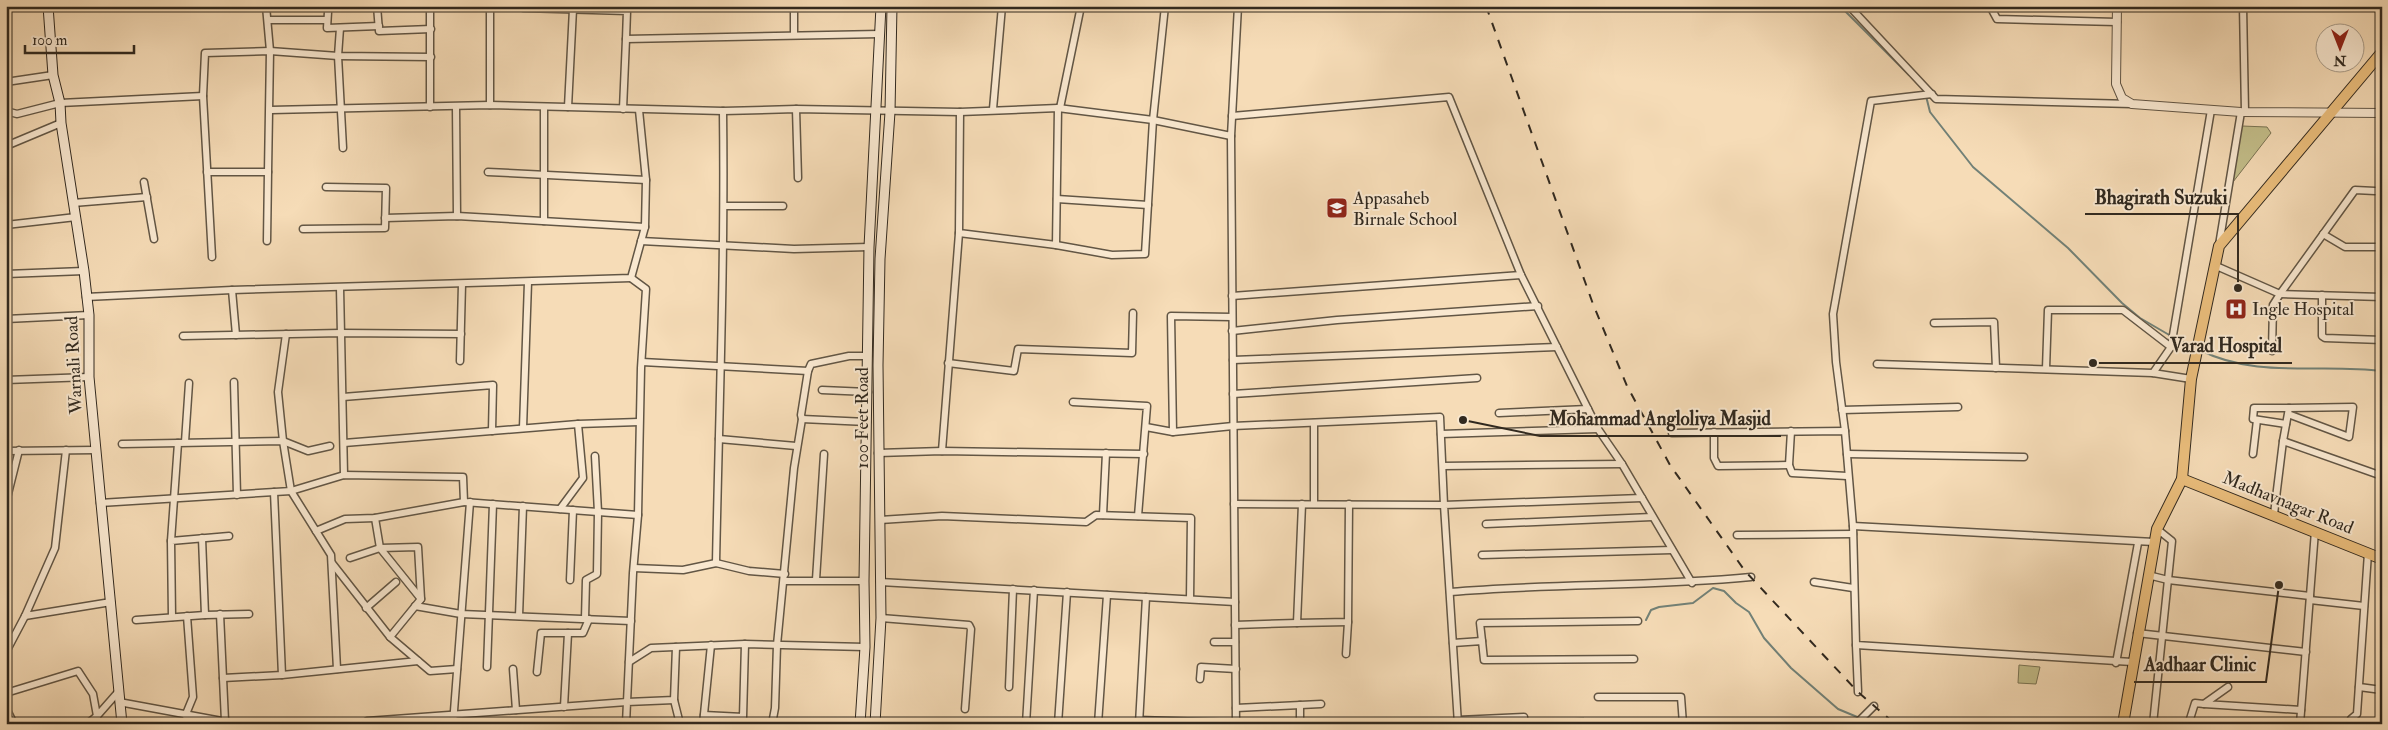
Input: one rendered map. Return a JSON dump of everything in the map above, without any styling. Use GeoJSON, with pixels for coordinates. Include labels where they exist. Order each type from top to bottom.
{"type":"FeatureCollection","features":[{"type":"Feature","properties":{"kind":"main road","name":"Warnali Road"},"geometry":{"type":"LineString","coordinates":[[48,6],[53,75],[60,103],[61,123],[89,315],[89,377],[122,724]]}},
{"type":"Feature","properties":{"kind":"main road"},"geometry":{"type":"LineString","coordinates":[[860,724],[865,647],[864,581],[869,247],[881,6]]}},
{"type":"Feature","properties":{"kind":"main road","name":"100 Feet Road"},"geometry":{"type":"LineString","coordinates":[[876,724],[881,618],[878,453],[880,259],[890,112],[892,6]]}},
{"type":"Feature","properties":{"kind":"main road"},"geometry":{"type":"LineString","coordinates":[[2122,724],[2157,529],[2182,479],[2191,378],[2219,246],[2382,52]]}},
{"type":"Feature","properties":{"kind":"main road","name":"Madhavnagar Road"},"geometry":{"type":"LineString","coordinates":[[2182,479],[2315,530],[2382,559]]}},
{"type":"Feature","properties":{"kind":"street"},"geometry":{"type":"LineString","coordinates":[[266,6],[270,51],[271,110],[267,241]]}},
{"type":"Feature","properties":{"kind":"street"},"geometry":{"type":"LineString","coordinates":[[377,6],[379,31],[430,29]]}},
{"type":"Feature","properties":{"kind":"street"},"geometry":{"type":"LineString","coordinates":[[430,6],[430,107]]}},
{"type":"Feature","properties":{"kind":"street"},"geometry":{"type":"LineString","coordinates":[[490,6],[490,105]]}},
{"type":"Feature","properties":{"kind":"street"},"geometry":{"type":"LineString","coordinates":[[794,6],[794,33]]}},
{"type":"Feature","properties":{"kind":"street"},"geometry":{"type":"LineString","coordinates":[[993,109],[1002,6]]}},
{"type":"Feature","properties":{"kind":"street"},"geometry":{"type":"LineString","coordinates":[[1056,245],[1059,108],[1081,6]]}},
{"type":"Feature","properties":{"kind":"street"},"geometry":{"type":"LineString","coordinates":[[959,233],[1056,245],[1112,255],[1145,254],[1153,120],[1165,6]]}},
{"type":"Feature","properties":{"kind":"street"},"geometry":{"type":"LineString","coordinates":[[1146,597],[1139,722],[1236,723],[1231,136],[1238,6]]}},
{"type":"Feature","properties":{"kind":"street"},"geometry":{"type":"LineString","coordinates":[[1849,6],[1936,99],[2132,104],[2243,112],[2382,113]]}},
{"type":"Feature","properties":{"kind":"street"},"geometry":{"type":"LineString","coordinates":[[1990,6],[1997,20],[2117,22]]}},
{"type":"Feature","properties":{"kind":"street"},"geometry":{"type":"LineString","coordinates":[[2117,6],[2116,84],[2122,98],[2132,104]]}},
{"type":"Feature","properties":{"kind":"street"},"geometry":{"type":"LineString","coordinates":[[2219,246],[2243,112],[2243,6]]}},
{"type":"Feature","properties":{"kind":"street"},"geometry":{"type":"LineString","coordinates":[[523,8],[628,11],[623,110]]}},
{"type":"Feature","properties":{"kind":"street"},"geometry":{"type":"LineString","coordinates":[[568,106],[573,9]]}},
{"type":"Feature","properties":{"kind":"street"},"geometry":{"type":"LineString","coordinates":[[328,12],[327,28],[378,26]]}},
{"type":"Feature","properties":{"kind":"street"},"geometry":{"type":"LineString","coordinates":[[270,20],[327,20]]}},
{"type":"Feature","properties":{"kind":"street"},"geometry":{"type":"LineString","coordinates":[[340,28],[338,56],[343,148]]}},
{"type":"Feature","properties":{"kind":"street"},"geometry":{"type":"LineString","coordinates":[[626,39],[880,34]]}},
{"type":"Feature","properties":{"kind":"street"},"geometry":{"type":"LineString","coordinates":[[212,257],[204,96],[204,53],[270,51],[338,56],[431,57]]}},
{"type":"Feature","properties":{"kind":"street"},"geometry":{"type":"LineString","coordinates":[[6,82],[53,75]]}},
{"type":"Feature","properties":{"kind":"street"},"geometry":{"type":"LineString","coordinates":[[1858,692],[1853,588],[1853,526],[1847,476],[1847,454],[1834,314],[1871,101],[1932,94]]}},
{"type":"Feature","properties":{"kind":"street"},"geometry":{"type":"LineString","coordinates":[[6,111],[17,114],[60,103],[204,96]]}},
{"type":"Feature","properties":{"kind":"street"},"geometry":{"type":"LineString","coordinates":[[1232,116],[1449,98],[1521,275],[1598,429],[1622,464],[1692,583]]}},
{"type":"Feature","properties":{"kind":"street"},"geometry":{"type":"LineString","coordinates":[[271,110],[490,105],[568,106],[623,110],[723,111],[796,109],[890,112],[960,112],[993,109],[1059,108],[1153,120],[1231,136]]}},
{"type":"Feature","properties":{"kind":"street"},"geometry":{"type":"LineString","coordinates":[[456,107],[457,216]]}},
{"type":"Feature","properties":{"kind":"street"},"geometry":{"type":"LineString","coordinates":[[544,107],[544,221]]}},
{"type":"Feature","properties":{"kind":"street"},"geometry":{"type":"LineString","coordinates":[[796,109],[798,178]]}},
{"type":"Feature","properties":{"kind":"street"},"geometry":{"type":"LineString","coordinates":[[631,278],[645,228],[646,180],[639,110]]}},
{"type":"Feature","properties":{"kind":"street"},"geometry":{"type":"LineString","coordinates":[[2153,373],[2171,347],[2212,110]]}},
{"type":"Feature","properties":{"kind":"street"},"geometry":{"type":"LineString","coordinates":[[716,563],[724,244],[723,111]]}},
{"type":"Feature","properties":{"kind":"street"},"geometry":{"type":"LineString","coordinates":[[942,452],[947,415],[948,363],[959,233],[960,112]]}},
{"type":"Feature","properties":{"kind":"street"},"geometry":{"type":"LineString","coordinates":[[6,146],[61,123]]}},
{"type":"Feature","properties":{"kind":"street"},"geometry":{"type":"LineString","coordinates":[[207,172],[268,172]]}},
{"type":"Feature","properties":{"kind":"street"},"geometry":{"type":"LineString","coordinates":[[488,172],[646,180]]}},
{"type":"Feature","properties":{"kind":"street"},"geometry":{"type":"LineString","coordinates":[[144,182],[154,239]]}},
{"type":"Feature","properties":{"kind":"street"},"geometry":{"type":"LineString","coordinates":[[303,229],[385,228],[386,188],[326,187]]}},
{"type":"Feature","properties":{"kind":"street"},"geometry":{"type":"LineString","coordinates":[[2272,351],[2273,306],[2280,294],[2355,190],[2375,192]]}},
{"type":"Feature","properties":{"kind":"street"},"geometry":{"type":"LineString","coordinates":[[73,203],[146,197]]}},
{"type":"Feature","properties":{"kind":"street"},"geometry":{"type":"LineString","coordinates":[[1057,199],[1148,205]]}},
{"type":"Feature","properties":{"kind":"street"},"geometry":{"type":"LineString","coordinates":[[724,206],[783,206]]}},
{"type":"Feature","properties":{"kind":"street"},"geometry":{"type":"LineString","coordinates":[[385,218],[457,216],[645,228]]}},
{"type":"Feature","properties":{"kind":"street"},"geometry":{"type":"LineString","coordinates":[[6,225],[76,217]]}},
{"type":"Feature","properties":{"kind":"street"},"geometry":{"type":"LineString","coordinates":[[2323,234],[2345,247],[2382,247]]}},
{"type":"Feature","properties":{"kind":"street"},"geometry":{"type":"LineString","coordinates":[[641,241],[794,249],[869,247]]}},
{"type":"Feature","properties":{"kind":"street"},"geometry":{"type":"LineString","coordinates":[[2214,265],[2280,294],[2382,297]]}},
{"type":"Feature","properties":{"kind":"street"},"geometry":{"type":"LineString","coordinates":[[6,274],[84,271]]}},
{"type":"Feature","properties":{"kind":"street"},"geometry":{"type":"LineString","coordinates":[[1232,296],[1521,275]]}},
{"type":"Feature","properties":{"kind":"street"},"geometry":{"type":"LineString","coordinates":[[86,297],[232,290],[631,278],[646,289],[639,422],[638,515],[626,724]]}},
{"type":"Feature","properties":{"kind":"street"},"geometry":{"type":"LineString","coordinates":[[523,428],[528,282]]}},
{"type":"Feature","properties":{"kind":"street"},"geometry":{"type":"LineString","coordinates":[[460,362],[462,284]]}},
{"type":"Feature","properties":{"kind":"street"},"geometry":{"type":"LineString","coordinates":[[340,288],[344,475]]}},
{"type":"Feature","properties":{"kind":"street"},"geometry":{"type":"LineString","coordinates":[[232,290],[236,335]]}},
{"type":"Feature","properties":{"kind":"street"},"geometry":{"type":"LineString","coordinates":[[2322,295],[2322,336],[2325,338],[2382,340]]}},
{"type":"Feature","properties":{"kind":"street"},"geometry":{"type":"LineString","coordinates":[[1232,331],[1337,320],[1538,306]]}},
{"type":"Feature","properties":{"kind":"street"},"geometry":{"type":"LineString","coordinates":[[2046,369],[2048,310],[2123,310],[2171,347]]}},
{"type":"Feature","properties":{"kind":"street"},"geometry":{"type":"LineString","coordinates":[[948,363],[1014,371],[1018,349],[1132,353],[1133,313]]}},
{"type":"Feature","properties":{"kind":"street"},"geometry":{"type":"LineString","coordinates":[[6,320],[89,315]]}},
{"type":"Feature","properties":{"kind":"street"},"geometry":{"type":"LineString","coordinates":[[1173,432],[1171,316],[1232,317]]}},
{"type":"Feature","properties":{"kind":"street"},"geometry":{"type":"LineString","coordinates":[[1934,323],[1994,322],[1996,368]]}},
{"type":"Feature","properties":{"kind":"street"},"geometry":{"type":"LineString","coordinates":[[183,336],[341,333],[461,334]]}},
{"type":"Feature","properties":{"kind":"street"},"geometry":{"type":"LineString","coordinates":[[286,334],[278,392],[282,441],[291,491],[331,555],[337,668]]}},
{"type":"Feature","properties":{"kind":"street"},"geometry":{"type":"LineString","coordinates":[[1233,360],[1557,347]]}},
{"type":"Feature","properties":{"kind":"street"},"geometry":{"type":"LineString","coordinates":[[772,724],[775,708],[777,645],[785,578],[794,468],[798,452],[796,446],[802,419],[808,370],[811,364],[849,356],[868,356]]}},
{"type":"Feature","properties":{"kind":"street"},"geometry":{"type":"LineString","coordinates":[[642,362],[808,370]]}},
{"type":"Feature","properties":{"kind":"street"},"geometry":{"type":"LineString","coordinates":[[1877,364],[2153,373],[2191,378]]}},
{"type":"Feature","properties":{"kind":"street"},"geometry":{"type":"LineString","coordinates":[[6,380],[89,377]]}},
{"type":"Feature","properties":{"kind":"street"},"geometry":{"type":"LineString","coordinates":[[1233,394],[1477,378]]}},
{"type":"Feature","properties":{"kind":"street"},"geometry":{"type":"LineString","coordinates":[[234,382],[238,495]]}},
{"type":"Feature","properties":{"kind":"street"},"geometry":{"type":"LineString","coordinates":[[172,617],[171,541],[173,500],[189,384]]}},
{"type":"Feature","properties":{"kind":"street"},"geometry":{"type":"LineString","coordinates":[[342,397],[493,385],[492,430]]}},
{"type":"Feature","properties":{"kind":"street"},"geometry":{"type":"LineString","coordinates":[[822,390],[868,392]]}},
{"type":"Feature","properties":{"kind":"street"},"geometry":{"type":"LineString","coordinates":[[1073,402],[1147,406],[1138,516]]}},
{"type":"Feature","properties":{"kind":"street"},"geometry":{"type":"LineString","coordinates":[[1842,410],[1958,407]]}},
{"type":"Feature","properties":{"kind":"street"},"geometry":{"type":"LineString","coordinates":[[2286,424],[2254,419],[2254,408],[2289,411],[2353,407],[2349,437],[2289,411]]}},
{"type":"Feature","properties":{"kind":"street"},"geometry":{"type":"LineString","coordinates":[[1499,413],[1588,409]]}},
{"type":"Feature","properties":{"kind":"street"},"geometry":{"type":"LineString","coordinates":[[2274,514],[2283,441],[2289,411]]}},
{"type":"Feature","properties":{"kind":"street"},"geometry":{"type":"LineString","coordinates":[[1146,427],[1173,432],[1233,426],[1440,417],[1458,722],[1490,722],[1524,717],[1524,724]]}},
{"type":"Feature","properties":{"kind":"street"},"geometry":{"type":"LineString","coordinates":[[802,419],[867,422]]}},
{"type":"Feature","properties":{"kind":"street"},"geometry":{"type":"LineString","coordinates":[[2253,454],[2257,420]]}},
{"type":"Feature","properties":{"kind":"street"},"geometry":{"type":"LineString","coordinates":[[344,443],[492,430],[639,422]]}},
{"type":"Feature","properties":{"kind":"street"},"geometry":{"type":"LineString","coordinates":[[1314,422],[1314,504]]}},
{"type":"Feature","properties":{"kind":"street"},"geometry":{"type":"LineString","coordinates":[[560,509],[583,478],[578,424]]}},
{"type":"Feature","properties":{"kind":"street"},"geometry":{"type":"LineString","coordinates":[[1441,434],[1598,429]]}},
{"type":"Feature","properties":{"kind":"street"},"geometry":{"type":"LineString","coordinates":[[1672,433],[1844,431]]}},
{"type":"Feature","properties":{"kind":"street"},"geometry":{"type":"LineString","coordinates":[[1714,432],[1714,458],[1718,466],[1789,465]]}},
{"type":"Feature","properties":{"kind":"street"},"geometry":{"type":"LineString","coordinates":[[1791,432],[1789,465],[1792,473],[1847,476]]}},
{"type":"Feature","properties":{"kind":"street"},"geometry":{"type":"LineString","coordinates":[[718,439],[796,446]]}},
{"type":"Feature","properties":{"kind":"street"},"geometry":{"type":"LineString","coordinates":[[122,444],[282,441],[308,451],[330,446]]}},
{"type":"Feature","properties":{"kind":"street"},"geometry":{"type":"LineString","coordinates":[[2283,441],[2382,476]]}},
{"type":"Feature","properties":{"kind":"street"},"geometry":{"type":"LineString","coordinates":[[6,502],[19,450]]}},
{"type":"Feature","properties":{"kind":"street"},"geometry":{"type":"LineString","coordinates":[[6,652],[55,548],[66,450]]}},
{"type":"Feature","properties":{"kind":"street"},"geometry":{"type":"LineString","coordinates":[[6,451],[96,450]]}},
{"type":"Feature","properties":{"kind":"street"},"geometry":{"type":"LineString","coordinates":[[878,453],[1144,454]]}},
{"type":"Feature","properties":{"kind":"street"},"geometry":{"type":"LineString","coordinates":[[1104,515],[1106,453]]}},
{"type":"Feature","properties":{"kind":"street"},"geometry":{"type":"LineString","coordinates":[[816,580],[824,454]]}},
{"type":"Feature","properties":{"kind":"street"},"geometry":{"type":"LineString","coordinates":[[1847,454],[2024,457]]}},
{"type":"Feature","properties":{"kind":"street"},"geometry":{"type":"LineString","coordinates":[[537,672],[541,633],[583,633],[587,619],[586,580],[597,574],[598,512],[594,456]]}},
{"type":"Feature","properties":{"kind":"street"},"geometry":{"type":"LineString","coordinates":[[1443,466],[1622,464]]}},
{"type":"Feature","properties":{"kind":"street"},"geometry":{"type":"LineString","coordinates":[[100,504],[291,491],[344,475],[463,477],[467,502],[453,724]]}},
{"type":"Feature","properties":{"kind":"street"},"geometry":{"type":"LineString","coordinates":[[274,492],[282,675]]}},
{"type":"Feature","properties":{"kind":"street"},"geometry":{"type":"LineString","coordinates":[[1234,504],[1444,504],[1642,498]]}},
{"type":"Feature","properties":{"kind":"street"},"geometry":{"type":"LineString","coordinates":[[316,531],[345,519],[375,518],[467,502],[638,515]]}},
{"type":"Feature","properties":{"kind":"street"},"geometry":{"type":"LineString","coordinates":[[488,667],[493,504]]}},
{"type":"Feature","properties":{"kind":"street"},"geometry":{"type":"LineString","coordinates":[[1298,623],[1302,504]]}},
{"type":"Feature","properties":{"kind":"street"},"geometry":{"type":"LineString","coordinates":[[1346,654],[1349,504]]}},
{"type":"Feature","properties":{"kind":"street"},"geometry":{"type":"LineString","coordinates":[[519,616],[523,506]]}},
{"type":"Feature","properties":{"kind":"street"},"geometry":{"type":"LineString","coordinates":[[570,580],[573,510]]}},
{"type":"Feature","properties":{"kind":"street"},"geometry":{"type":"LineString","coordinates":[[880,520],[942,516],[1086,522],[1096,515],[1191,518],[1190,599]]}},
{"type":"Feature","properties":{"kind":"street"},"geometry":{"type":"LineString","coordinates":[[1486,524],[1652,517]]}},
{"type":"Feature","properties":{"kind":"street"},"geometry":{"type":"LineString","coordinates":[[375,518],[380,548],[421,600]]}},
{"type":"Feature","properties":{"kind":"street"},"geometry":{"type":"LineString","coordinates":[[1853,526],[2138,543],[2154,542]]}},
{"type":"Feature","properties":{"kind":"street"},"geometry":{"type":"LineString","coordinates":[[2153,724],[2172,541],[2157,529]]}},
{"type":"Feature","properties":{"kind":"street"},"geometry":{"type":"LineString","coordinates":[[2300,724],[2315,530]]}},
{"type":"Feature","properties":{"kind":"street"},"geometry":{"type":"LineString","coordinates":[[1737,535],[1853,534]]}},
{"type":"Feature","properties":{"kind":"street"},"geometry":{"type":"LineString","coordinates":[[171,541],[229,536]]}},
{"type":"Feature","properties":{"kind":"street"},"geometry":{"type":"LineString","coordinates":[[202,538],[205,615]]}},
{"type":"Feature","properties":{"kind":"street"},"geometry":{"type":"LineString","coordinates":[[2116,663],[2138,543]]}},
{"type":"Feature","properties":{"kind":"street"},"geometry":{"type":"LineString","coordinates":[[350,558],[380,548],[418,547],[421,600],[390,637]]}},
{"type":"Feature","properties":{"kind":"street"},"geometry":{"type":"LineString","coordinates":[[1482,555],[1672,550]]}},
{"type":"Feature","properties":{"kind":"street"},"geometry":{"type":"LineString","coordinates":[[2351,724],[2351,719],[2357,714],[2368,553]]}},
{"type":"Feature","properties":{"kind":"street"},"geometry":{"type":"LineString","coordinates":[[332,562],[390,637],[418,661],[430,671],[457,669]]}},
{"type":"Feature","properties":{"kind":"street"},"geometry":{"type":"LineString","coordinates":[[634,568],[683,570],[716,563],[785,578],[864,581]]}},
{"type":"Feature","properties":{"kind":"street"},"geometry":{"type":"LineString","coordinates":[[2148,575],[2168,580],[2364,606]]}},
{"type":"Feature","properties":{"kind":"street"},"geometry":{"type":"LineString","coordinates":[[1450,592],[1496,588],[1692,583],[1751,578]]}},
{"type":"Feature","properties":{"kind":"street"},"geometry":{"type":"LineString","coordinates":[[366,608],[396,582]]}},
{"type":"Feature","properties":{"kind":"street"},"geometry":{"type":"LineString","coordinates":[[880,582],[1235,602]]}},
{"type":"Feature","properties":{"kind":"street"},"geometry":{"type":"LineString","coordinates":[[1814,582],[1853,588]]}},
{"type":"Feature","properties":{"kind":"street"},"geometry":{"type":"LineString","coordinates":[[1009,687],[1013,589]]}},
{"type":"Feature","properties":{"kind":"street"},"geometry":{"type":"LineString","coordinates":[[1026,724],[1034,590]]}},
{"type":"Feature","properties":{"kind":"street"},"geometry":{"type":"LineString","coordinates":[[1058,724],[1067,592]]}},
{"type":"Feature","properties":{"kind":"street"},"geometry":{"type":"LineString","coordinates":[[1098,724],[1107,594]]}},
{"type":"Feature","properties":{"kind":"street"},"geometry":{"type":"LineString","coordinates":[[24,616],[111,602]]}},
{"type":"Feature","properties":{"kind":"street"},"geometry":{"type":"LineString","coordinates":[[415,606],[461,614],[631,621]]}},
{"type":"Feature","properties":{"kind":"street"},"geometry":{"type":"LineString","coordinates":[[220,614],[225,721]]}},
{"type":"Feature","properties":{"kind":"street"},"geometry":{"type":"LineString","coordinates":[[136,620],[220,614],[249,614]]}},
{"type":"Feature","properties":{"kind":"street"},"geometry":{"type":"LineString","coordinates":[[186,724],[186,714],[193,697],[187,616]]}},
{"type":"Feature","properties":{"kind":"street"},"geometry":{"type":"LineString","coordinates":[[881,618],[965,624],[971,627],[965,709]]}},
{"type":"Feature","properties":{"kind":"street"},"geometry":{"type":"LineString","coordinates":[[1634,659],[1484,660],[1480,623],[1638,621]]}},
{"type":"Feature","properties":{"kind":"street"},"geometry":{"type":"LineString","coordinates":[[1235,625],[1348,622]]}},
{"type":"Feature","properties":{"kind":"street"},"geometry":{"type":"LineString","coordinates":[[564,707],[568,633]]}},
{"type":"Feature","properties":{"kind":"street"},"geometry":{"type":"LineString","coordinates":[[2137,633],[2306,652]]}},
{"type":"Feature","properties":{"kind":"street"},"geometry":{"type":"LineString","coordinates":[[1453,643],[1482,641]]}},
{"type":"Feature","properties":{"kind":"street"},"geometry":{"type":"LineString","coordinates":[[1214,642],[1235,642]]}},
{"type":"Feature","properties":{"kind":"street"},"geometry":{"type":"LineString","coordinates":[[629,662],[651,648],[676,646],[745,644],[865,647]]}},
{"type":"Feature","properties":{"kind":"street"},"geometry":{"type":"LineString","coordinates":[[704,715],[743,717],[745,644]]}},
{"type":"Feature","properties":{"kind":"street"},"geometry":{"type":"LineString","coordinates":[[703,724],[711,645]]}},
{"type":"Feature","properties":{"kind":"street"},"geometry":{"type":"LineString","coordinates":[[1856,645],[2116,663],[2132,662]]}},
{"type":"Feature","properties":{"kind":"street"},"geometry":{"type":"LineString","coordinates":[[676,646],[674,700],[679,720],[677,724]]}},
{"type":"Feature","properties":{"kind":"street"},"geometry":{"type":"LineString","coordinates":[[223,678],[282,675],[418,661]]}},
{"type":"Feature","properties":{"kind":"street"},"geometry":{"type":"LineString","coordinates":[[1200,679],[1201,667],[1236,669]]}},
{"type":"Feature","properties":{"kind":"street"},"geometry":{"type":"LineString","coordinates":[[513,670],[516,710]]}},
{"type":"Feature","properties":{"kind":"street"},"geometry":{"type":"LineString","coordinates":[[6,693],[78,671],[93,694],[97,716]]}},
{"type":"Feature","properties":{"kind":"street"},"geometry":{"type":"LineString","coordinates":[[2204,704],[2228,686]]}},
{"type":"Feature","properties":{"kind":"street"},"geometry":{"type":"LineString","coordinates":[[2359,687],[2382,690]]}},
{"type":"Feature","properties":{"kind":"street"},"geometry":{"type":"LineString","coordinates":[[87,724],[97,716],[119,691]]}},
{"type":"Feature","properties":{"kind":"street"},"geometry":{"type":"LineString","coordinates":[[1598,697],[1681,697],[1683,724]]}},
{"type":"Feature","properties":{"kind":"street"},"geometry":{"type":"LineString","coordinates":[[367,721],[674,700]]}},
{"type":"Feature","properties":{"kind":"street"},"geometry":{"type":"LineString","coordinates":[[119,702],[237,724]]}},
{"type":"Feature","properties":{"kind":"street"},"geometry":{"type":"LineString","coordinates":[[2190,719],[2195,703],[2301,710]]}},
{"type":"Feature","properties":{"kind":"street"},"geometry":{"type":"LineString","coordinates":[[1236,708],[1321,704]]}},
{"type":"Feature","properties":{"kind":"street"},"geometry":{"type":"LineString","coordinates":[[1300,705],[1300,724]]}},
{"type":"Feature","properties":{"kind":"street"},"geometry":{"type":"LineString","coordinates":[[1856,724],[1874,706]]}},
{"type":"Feature","properties":{"kind":"street"},"geometry":{"type":"LineString","coordinates":[[6,708],[12,720],[10,724]]}},
{"type":"Feature","properties":{"kind":"shaded area"},"geometry":{"type":"Polygon","coordinates":[[[2242,126],[2267,127],[2271,133],[2226,191],[2238,129],[2242,126]]]}},
{"type":"Feature","properties":{"kind":"shaded area"},"geometry":{"type":"Polygon","coordinates":[[[2019,665],[2040,667],[2036,684],[2018,683],[2019,665]]]}},
{"type":"Feature","properties":{"kind":"shaded area"},"geometry":{"type":"Polygon","coordinates":[[[1584,718],[1585,724],[1529,724],[1529,721],[1584,718]]]}},
{"type":"Feature","properties":{"kind":"waterway"},"geometry":{"type":"LineString","coordinates":[[1840,6],[1909,75]]}},
{"type":"Feature","properties":{"kind":"waterway"},"geometry":{"type":"LineString","coordinates":[[1926,96],[1930,112],[1973,167],[2068,248],[2122,303],[2140,318],[2171,336]]}},
{"type":"Feature","properties":{"kind":"waterway"},"geometry":{"type":"LineString","coordinates":[[2175,338],[2193,347]]}},
{"type":"Feature","properties":{"kind":"waterway"},"geometry":{"type":"LineString","coordinates":[[2200,350],[2221,359],[2266,367],[2382,371]]}},
{"type":"Feature","properties":{"kind":"waterway"},"geometry":{"type":"LineString","coordinates":[[1646,620],[1651,610],[1659,607],[1693,603],[1713,588],[1724,591],[1749,612],[1764,638],[1791,668],[1838,709],[1874,724]]}},
{"type":"Feature","properties":{"kind":"railway"},"geometry":{"type":"LineString","coordinates":[[1486,6],[1593,304],[1627,386],[1670,465],[1745,571],[1858,692],[1895,724]]}},
{"type":"Feature","properties":{"kind":"place","name":"Appasaheb Birnale School"},"geometry":{"type":"Point","coordinates":[1337,208]}},
{"type":"Feature","properties":{"kind":"place","name":"Bhagirath Suzuki"},"geometry":{"type":"Point","coordinates":[2238,288]}},
{"type":"Feature","properties":{"kind":"place","name":"Ingle Hospital"},"geometry":{"type":"Point","coordinates":[2236,309]}},
{"type":"Feature","properties":{"kind":"place","name":"Varad Hospital"},"geometry":{"type":"Point","coordinates":[2093,363]}},
{"type":"Feature","properties":{"kind":"place","name":"Mohammad Angloliya Masjid"},"geometry":{"type":"Point","coordinates":[1463,420]}},
{"type":"Feature","properties":{"kind":"place","name":"Aadhaar Clinic"},"geometry":{"type":"Point","coordinates":[2279,585]}}]}
